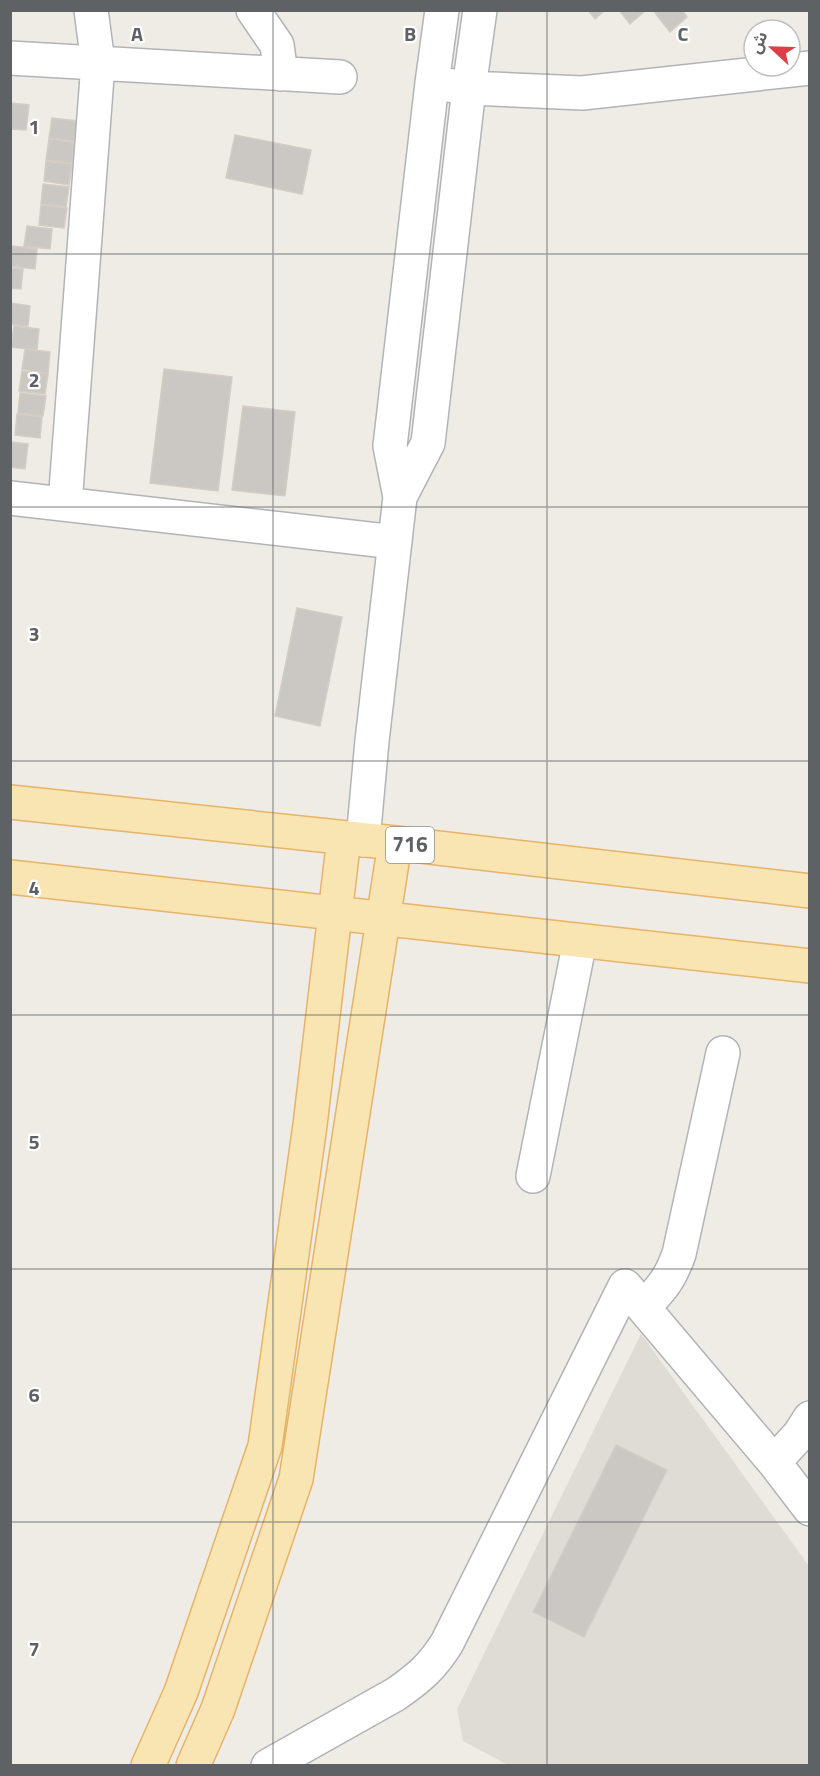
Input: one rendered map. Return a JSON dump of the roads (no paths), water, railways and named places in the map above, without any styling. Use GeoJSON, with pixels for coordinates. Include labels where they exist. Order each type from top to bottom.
{"type":"FeatureCollection","features":[{"type":"Feature","properties":{"kind":"main road","name":"716"},"geometry":{"type":"LineString","coordinates":[[10,802],[810,891]]}},
{"type":"Feature","properties":{"kind":"main road"},"geometry":{"type":"LineString","coordinates":[[148,1766],[181,1692],[265,1446],[310,1125],[335,913],[367,841]]}},
{"type":"Feature","properties":{"kind":"main road"},"geometry":{"type":"LineString","coordinates":[[193,1766],[218,1709],[296,1479],[383,919],[367,841]]}},
{"type":"Feature","properties":{"kind":"main road"},"geometry":{"type":"LineString","coordinates":[[10,877],[810,966]]}},
{"type":"Feature","properties":{"kind":"street"},"geometry":{"type":"LineString","coordinates":[[65,504],[98,63],[91,10]]}},
{"type":"Feature","properties":{"kind":"street"},"geometry":{"type":"LineString","coordinates":[[253,10],[277,45],[281,74]]}},
{"type":"Feature","properties":{"kind":"street"},"geometry":{"type":"LineString","coordinates":[[367,841],[372,741],[400,497],[390,446],[442,10]]}},
{"type":"Feature","properties":{"kind":"street"},"geometry":{"type":"LineString","coordinates":[[400,497],[428,443],[480,10]]}},
{"type":"Feature","properties":{"kind":"street"},"geometry":{"type":"LineString","coordinates":[[10,58],[340,77]]}},
{"type":"Feature","properties":{"kind":"street"},"geometry":{"type":"LineString","coordinates":[[432,83],[469,88],[582,93],[810,69]]}},
{"type":"Feature","properties":{"kind":"street"},"geometry":{"type":"LineString","coordinates":[[10,498],[394,542]]}},
{"type":"Feature","properties":{"kind":"street"},"geometry":{"type":"LineString","coordinates":[[533,1176],[580,941]]}},
{"type":"Feature","properties":{"kind":"street"},"geometry":{"type":"LineString","coordinates":[[644,1307],[665,1285],[679,1254],[723,1053]]}},
{"type":"Feature","properties":{"kind":"street"},"geometry":{"type":"LineString","coordinates":[[268,1766],[396,1694],[416,1680],[435,1662],[447,1643],[625,1286],[774,1462],[810,1509]]}},
{"type":"Feature","properties":{"kind":"street"},"geometry":{"type":"LineString","coordinates":[[774,1462],[799,1435],[810,1418]]}}]}
